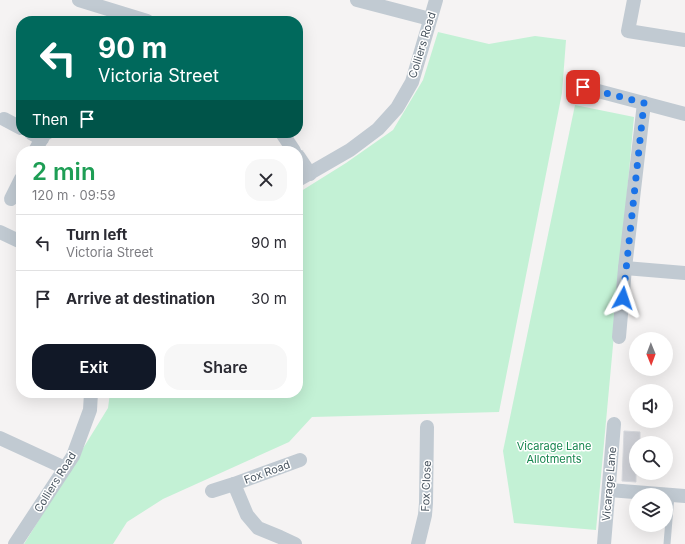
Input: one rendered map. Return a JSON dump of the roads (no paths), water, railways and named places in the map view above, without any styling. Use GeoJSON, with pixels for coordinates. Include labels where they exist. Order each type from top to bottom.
{"type":"FeatureCollection","features":[{"type":"Feature","properties":{"kind":"street"},"geometry":{"type":"LineString","coordinates":[[79,0],[129,16]]}},
{"type":"Feature","properties":{"kind":"street"},"geometry":{"type":"LineString","coordinates":[[357,0],[430,20]]}},
{"type":"Feature","properties":{"kind":"street","name":"Colliers Road"},"geometry":{"type":"LineString","coordinates":[[304,177],[350,150],[378,129],[397,108],[412,82],[436,0]]}},
{"type":"Feature","properties":{"kind":"street"},"geometry":{"type":"LineString","coordinates":[[634,0],[628,31],[685,40]]}},
{"type":"Feature","properties":{"kind":"street"},"geometry":{"type":"LineString","coordinates":[[583,87],[685,114]]}},
{"type":"Feature","properties":{"kind":"street"},"geometry":{"type":"LineString","coordinates":[[619,337],[625,268],[644,103]]}},
{"type":"Feature","properties":{"kind":"street"},"geometry":{"type":"LineString","coordinates":[[4,119],[16,125]]}},
{"type":"Feature","properties":{"kind":"street"},"geometry":{"type":"LineString","coordinates":[[11,199],[16,189]]}},
{"type":"Feature","properties":{"kind":"street"},"geometry":{"type":"LineString","coordinates":[[0,232],[16,240]]}},
{"type":"Feature","properties":{"kind":"street"},"geometry":{"type":"LineString","coordinates":[[625,268],[685,273]]}},
{"type":"Feature","properties":{"kind":"street","name":"Colliers Road"},"geometry":{"type":"LineString","coordinates":[[15,544],[73,456],[90,410],[91,398]]}},
{"type":"Feature","properties":{"kind":"street","name":"Vicarage Lane"},"geometry":{"type":"LineString","coordinates":[[604,544],[614,424]]}},
{"type":"Feature","properties":{"kind":"street","name":"Fox Close"},"geometry":{"type":"LineString","coordinates":[[418,544],[425,515],[426,503],[427,427]]}},
{"type":"Feature","properties":{"kind":"street"},"geometry":{"type":"LineString","coordinates":[[0,438],[65,468]]}},
{"type":"Feature","properties":{"kind":"street","name":"Fox Road"},"geometry":{"type":"LineString","coordinates":[[212,491],[300,460]]}},
{"type":"Feature","properties":{"kind":"street","name":"Fox Road"},"geometry":{"type":"LineString","coordinates":[[234,484],[247,515],[258,528],[280,536],[295,544]]}},
{"type":"Feature","properties":{"kind":"street"},"geometry":{"type":"LineString","coordinates":[[609,490],[678,496]]}},
{"type":"Feature","properties":{"kind":"lane"},"geometry":{"type":"LineString","coordinates":[[667,544],[678,496]]}},
{"type":"Feature","properties":{"kind":"park label","name":"Vicarage Lane Allotments"},"geometry":{"type":"Point","coordinates":[554,452]}}]}
